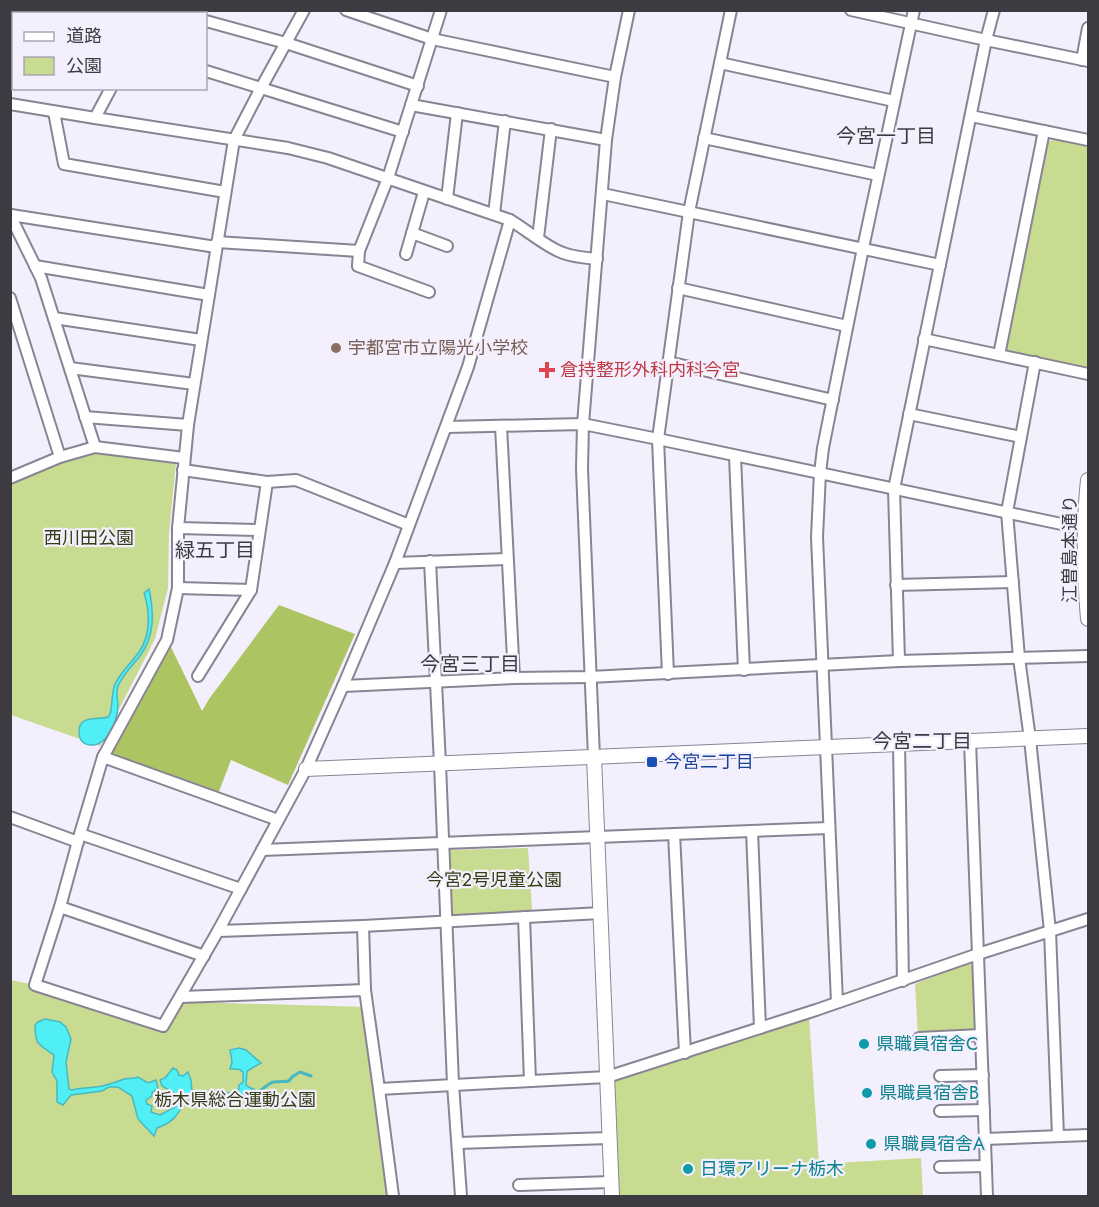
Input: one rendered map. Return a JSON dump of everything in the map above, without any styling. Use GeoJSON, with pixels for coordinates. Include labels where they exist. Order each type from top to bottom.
{"type":"FeatureCollection","features":[{"type":"Feature","properties":{"kind":"street"},"geometry":{"type":"LineString","coordinates":[[304,10],[234,140],[188,425],[178,528],[178,588],[167,640],[103,757],[35,985],[163,1026],[218,931],[306,769],[343,686],[395,563],[447,427],[468,367],[510,220]]}},
{"type":"Feature","properties":{"kind":"street"},"geometry":{"type":"LineString","coordinates":[[346,10],[432,39],[615,77]]}},
{"type":"Feature","properties":{"kind":"street"},"geometry":{"type":"LineString","coordinates":[[429,292],[358,266],[360,251],[388,178],[441,10]]}},
{"type":"Feature","properties":{"kind":"street"},"geometry":{"type":"LineString","coordinates":[[612,1197],[582,469],[583,424],[606,140],[615,77],[629,10]]}},
{"type":"Feature","properties":{"kind":"street"},"geometry":{"type":"LineString","coordinates":[[668,674],[658,439],[689,212],[731,10]]}},
{"type":"Feature","properties":{"kind":"street"},"geometry":{"type":"LineString","coordinates":[[851,10],[1085,60],[1089,28]]}},
{"type":"Feature","properties":{"kind":"street"},"geometry":{"type":"LineString","coordinates":[[837,1002],[817,537],[820,473],[847,326],[914,10]]}},
{"type":"Feature","properties":{"kind":"street"},"geometry":{"type":"LineString","coordinates":[[899,661],[894,489],[994,10]]}},
{"type":"Feature","properties":{"kind":"street"},"geometry":{"type":"LineString","coordinates":[[207,21],[286,43],[418,86]]}},
{"type":"Feature","properties":{"kind":"street"},"geometry":{"type":"LineString","coordinates":[[720,63],[894,101]]}},
{"type":"Feature","properties":{"kind":"street"},"geometry":{"type":"LineString","coordinates":[[207,71],[403,132]]}},
{"type":"Feature","properties":{"kind":"street"},"geometry":{"type":"LineString","coordinates":[[95,118],[110,90]]}},
{"type":"Feature","properties":{"kind":"street"},"geometry":{"type":"LineString","coordinates":[[10,104],[288,148],[328,158],[510,220],[565,254],[597,260]]}},
{"type":"Feature","properties":{"kind":"street"},"geometry":{"type":"LineString","coordinates":[[411,105],[606,140]]}},
{"type":"Feature","properties":{"kind":"street"},"geometry":{"type":"LineString","coordinates":[[54,112],[64,164],[225,192]]}},
{"type":"Feature","properties":{"kind":"street"},"geometry":{"type":"LineString","coordinates":[[447,199],[457,112]]}},
{"type":"Feature","properties":{"kind":"street"},"geometry":{"type":"LineString","coordinates":[[971,116],[1089,140]]}},
{"type":"Feature","properties":{"kind":"street"},"geometry":{"type":"LineString","coordinates":[[494,214],[505,121]]}},
{"type":"Feature","properties":{"kind":"street"},"geometry":{"type":"LineString","coordinates":[[538,238],[551,129]]}},
{"type":"Feature","properties":{"kind":"street"},"geometry":{"type":"LineString","coordinates":[[999,355],[1044,131]]}},
{"type":"Feature","properties":{"kind":"street"},"geometry":{"type":"LineString","coordinates":[[704,138],[878,175]]}},
{"type":"Feature","properties":{"kind":"street"},"geometry":{"type":"LineString","coordinates":[[406,254],[424,192]]}},
{"type":"Feature","properties":{"kind":"street"},"geometry":{"type":"LineString","coordinates":[[603,194],[940,265]]}},
{"type":"Feature","properties":{"kind":"street"},"geometry":{"type":"LineString","coordinates":[[11,215],[217,244],[360,251]]}},
{"type":"Feature","properties":{"kind":"street"},"geometry":{"type":"LineString","coordinates":[[11,215],[41,278],[95,447]]}},
{"type":"Feature","properties":{"kind":"street"},"geometry":{"type":"LineString","coordinates":[[412,233],[447,246]]}},
{"type":"Feature","properties":{"kind":"street"},"geometry":{"type":"LineString","coordinates":[[35,266],[209,295]]}},
{"type":"Feature","properties":{"kind":"street"},"geometry":{"type":"LineString","coordinates":[[678,288],[847,326]]}},
{"type":"Feature","properties":{"kind":"street"},"geometry":{"type":"LineString","coordinates":[[10,298],[60,457]]}},
{"type":"Feature","properties":{"kind":"street"},"geometry":{"type":"LineString","coordinates":[[54,318],[201,340]]}},
{"type":"Feature","properties":{"kind":"street"},"geometry":{"type":"LineString","coordinates":[[924,339],[1089,374]]}},
{"type":"Feature","properties":{"kind":"street"},"geometry":{"type":"LineString","coordinates":[[668,362],[832,400]]}},
{"type":"Feature","properties":{"kind":"street"},"geometry":{"type":"LineString","coordinates":[[1035,363],[1007,512],[1019,658],[1050,931],[1058,1136]]}},
{"type":"Feature","properties":{"kind":"street"},"geometry":{"type":"LineString","coordinates":[[70,368],[194,384]]}},
{"type":"Feature","properties":{"kind":"street"},"geometry":{"type":"LineString","coordinates":[[909,414],[1021,437]]}},
{"type":"Feature","properties":{"kind":"street"},"geometry":{"type":"LineString","coordinates":[[85,417],[188,425]]}},
{"type":"Feature","properties":{"kind":"street"},"geometry":{"type":"LineString","coordinates":[[447,427],[583,424],[1085,529]]}},
{"type":"Feature","properties":{"kind":"street"},"geometry":{"type":"LineString","coordinates":[[501,426],[514,678]]}},
{"type":"Feature","properties":{"kind":"street"},"geometry":{"type":"LineString","coordinates":[[10,478],[60,457],[95,447],[267,482],[296,480],[409,525]]}},
{"type":"Feature","properties":{"kind":"street"},"geometry":{"type":"LineString","coordinates":[[735,456],[744,670]]}},
{"type":"Feature","properties":{"kind":"street","name":"江曽島本通り"},"geometry":{"type":"LineString","coordinates":[[1089,480],[1084,565],[1089,619]]}},
{"type":"Feature","properties":{"kind":"street"},"geometry":{"type":"LineString","coordinates":[[198,676],[251,590],[267,482]]}},
{"type":"Feature","properties":{"kind":"street"},"geometry":{"type":"LineString","coordinates":[[178,528],[259,530]]}},
{"type":"Feature","properties":{"kind":"street"},"geometry":{"type":"LineString","coordinates":[[395,563],[507,559]]}},
{"type":"Feature","properties":{"kind":"street"},"geometry":{"type":"LineString","coordinates":[[430,561],[441,764],[453,1084],[461,1197]]}},
{"type":"Feature","properties":{"kind":"street"},"geometry":{"type":"LineString","coordinates":[[896,585],[1013,582]]}},
{"type":"Feature","properties":{"kind":"street"},"geometry":{"type":"LineString","coordinates":[[178,588],[251,590]]}},
{"type":"Feature","properties":{"kind":"street"},"geometry":{"type":"LineString","coordinates":[[343,686],[668,674],[899,661],[1089,656]]}},
{"type":"Feature","properties":{"kind":"street"},"geometry":{"type":"LineString","coordinates":[[306,769],[1089,736]]}},
{"type":"Feature","properties":{"kind":"street"},"geometry":{"type":"LineString","coordinates":[[970,741],[987,1197]]}},
{"type":"Feature","properties":{"kind":"street"},"geometry":{"type":"LineString","coordinates":[[899,743],[903,981]]}},
{"type":"Feature","properties":{"kind":"street"},"geometry":{"type":"LineString","coordinates":[[103,757],[278,820]]}},
{"type":"Feature","properties":{"kind":"street"},"geometry":{"type":"LineString","coordinates":[[10,817],[241,889]]}},
{"type":"Feature","properties":{"kind":"street"},"geometry":{"type":"LineString","coordinates":[[262,850],[829,828]]}},
{"type":"Feature","properties":{"kind":"street"},"geometry":{"type":"LineString","coordinates":[[752,831],[760,1028]]}},
{"type":"Feature","properties":{"kind":"street"},"geometry":{"type":"LineString","coordinates":[[674,834],[685,1053]]}},
{"type":"Feature","properties":{"kind":"street"},"geometry":{"type":"LineString","coordinates":[[60,907],[204,956]]}},
{"type":"Feature","properties":{"kind":"street"},"geometry":{"type":"LineString","coordinates":[[218,931],[363,926],[601,913]]}},
{"type":"Feature","properties":{"kind":"street"},"geometry":{"type":"LineString","coordinates":[[524,917],[530,1081]]}},
{"type":"Feature","properties":{"kind":"street"},"geometry":{"type":"LineString","coordinates":[[379,1089],[607,1077],[1089,919]]}},
{"type":"Feature","properties":{"kind":"street"},"geometry":{"type":"LineString","coordinates":[[363,926],[365,990],[393,1197]]}},
{"type":"Feature","properties":{"kind":"street"},"geometry":{"type":"LineString","coordinates":[[181,997],[365,990]]}},
{"type":"Feature","properties":{"kind":"street"},"geometry":{"type":"LineString","coordinates":[[919,1038],[981,1035]]}},
{"type":"Feature","properties":{"kind":"street"},"geometry":{"type":"LineString","coordinates":[[940,1076],[983,1075]]}},
{"type":"Feature","properties":{"kind":"street"},"geometry":{"type":"LineString","coordinates":[[940,1111],[984,1110]]}},
{"type":"Feature","properties":{"kind":"street"},"geometry":{"type":"LineString","coordinates":[[985,1139],[1089,1135]]}},
{"type":"Feature","properties":{"kind":"street"},"geometry":{"type":"LineString","coordinates":[[458,1143],[609,1138]]}},
{"type":"Feature","properties":{"kind":"street"},"geometry":{"type":"LineString","coordinates":[[940,1167],[986,1166]]}},
{"type":"Feature","properties":{"kind":"street"},"geometry":{"type":"LineString","coordinates":[[519,1185],[611,1182]]}},
{"type":"Feature","properties":{"kind":"green space"},"geometry":{"type":"Polygon","coordinates":[[[1057,138],[1088,145],[1088,368],[1008,353],[1005,347],[1048,142],[1057,138]]]}},
{"type":"Feature","properties":{"kind":"green space","name":"西川田公園"},"geometry":{"type":"Polygon","coordinates":[[[97,453],[176,463],[169,533],[168,588],[155,639],[100,746],[11,715],[11,479],[97,453]]]}},
{"type":"Feature","properties":{"kind":"green space"},"geometry":{"type":"Polygon","coordinates":[[[279,605],[355,634],[288,785],[231,760],[218,794],[116,759],[111,752],[169,643],[202,711],[279,605]]]}},
{"type":"Feature","properties":{"kind":"green space","name":"今宮2号児童公園"},"geometry":{"type":"Polygon","coordinates":[[[528,848],[532,910],[452,915],[449,850],[528,848]]]}},
{"type":"Feature","properties":{"kind":"green space"},"geometry":{"type":"Polygon","coordinates":[[[969,963],[975,969],[975,1032],[918,1034],[915,984],[969,963]]]}},
{"type":"Feature","properties":{"kind":"green space","name":"栃木県総合運動公園"},"geometry":{"type":"Polygon","coordinates":[[[11,980],[39,986],[159,1026],[187,1002],[367,1007],[389,1196],[11,1196],[11,980]]]}},
{"type":"Feature","properties":{"kind":"green space"},"geometry":{"type":"Polygon","coordinates":[[[809,1017],[819,1164],[921,1158],[923,1196],[619,1196],[613,1082],[809,1017]]]}},
{"type":"Feature","properties":{"kind":"water"},"geometry":{"type":"Polygon","coordinates":[[[149,589],[152,606],[151,632],[145,648],[118,686],[118,709],[113,727],[101,742],[93,745],[85,744],[79,732],[82,723],[89,719],[108,717],[116,682],[139,652],[146,638],[148,623],[144,593],[149,589]]]}},
{"type":"Feature","properties":{"kind":"water"},"geometry":{"type":"Polygon","coordinates":[[[45,1019],[60,1022],[66,1027],[71,1039],[66,1062],[69,1089],[100,1086],[138,1077],[148,1083],[156,1080],[159,1092],[155,1090],[146,1100],[147,1104],[152,1106],[151,1112],[160,1115],[175,1107],[177,1103],[176,1094],[162,1086],[160,1080],[165,1078],[173,1068],[179,1075],[183,1076],[188,1072],[192,1092],[174,1118],[157,1128],[154,1136],[138,1119],[132,1096],[118,1087],[71,1095],[63,1105],[57,1102],[57,1081],[52,1072],[54,1055],[39,1044],[36,1037],[35,1025],[45,1019]]]}},
{"type":"Feature","properties":{"kind":"water"},"geometry":{"type":"Polygon","coordinates":[[[239,1048],[246,1050],[261,1063],[247,1071],[246,1085],[252,1089],[251,1092],[242,1096],[238,1093],[239,1085],[243,1082],[243,1072],[239,1069],[230,1069],[232,1062],[230,1050],[239,1048]]]}},
{"type":"Feature","properties":{"kind":"waterway"},"geometry":{"type":"LineString","coordinates":[[252,1089],[257,1092],[272,1083],[289,1081],[300,1072],[311,1076]]}},
{"type":"Feature","properties":{"kind":"waterway"},"geometry":{"type":"LineString","coordinates":[[198,1092],[211,1098],[224,1093],[238,1093]]}},
{"type":"Feature","properties":{"kind":"place","name":"宇都宮市立陽光小学校"},"geometry":{"type":"Point","coordinates":[336,348]}},
{"type":"Feature","properties":{"kind":"place","name":"倉持整形外科内科今宮"},"geometry":{"type":"Point","coordinates":[547,370]}},
{"type":"Feature","properties":{"kind":"place","name":"今宮二丁目"},"geometry":{"type":"Point","coordinates":[652,762]}},
{"type":"Feature","properties":{"kind":"place","name":"県職員宿舎C"},"geometry":{"type":"Point","coordinates":[864,1044]}},
{"type":"Feature","properties":{"kind":"place","name":"県職員宿舎B"},"geometry":{"type":"Point","coordinates":[867,1093]}},
{"type":"Feature","properties":{"kind":"place","name":"県職員宿舎A"},"geometry":{"type":"Point","coordinates":[871,1144]}},
{"type":"Feature","properties":{"kind":"place","name":"日環アリーナ栃木"},"geometry":{"type":"Point","coordinates":[688,1169]}},
{"type":"Feature","properties":{"kind":"district","name":"今宮一丁目"},"geometry":{"type":"Point","coordinates":[886,136]}},
{"type":"Feature","properties":{"kind":"district","name":"緑五丁目"},"geometry":{"type":"Point","coordinates":[215,550]}},
{"type":"Feature","properties":{"kind":"district","name":"今宮三丁目"},"geometry":{"type":"Point","coordinates":[470,664]}},
{"type":"Feature","properties":{"kind":"district","name":"今宮二丁目"},"geometry":{"type":"Point","coordinates":[922,741]}}]}
